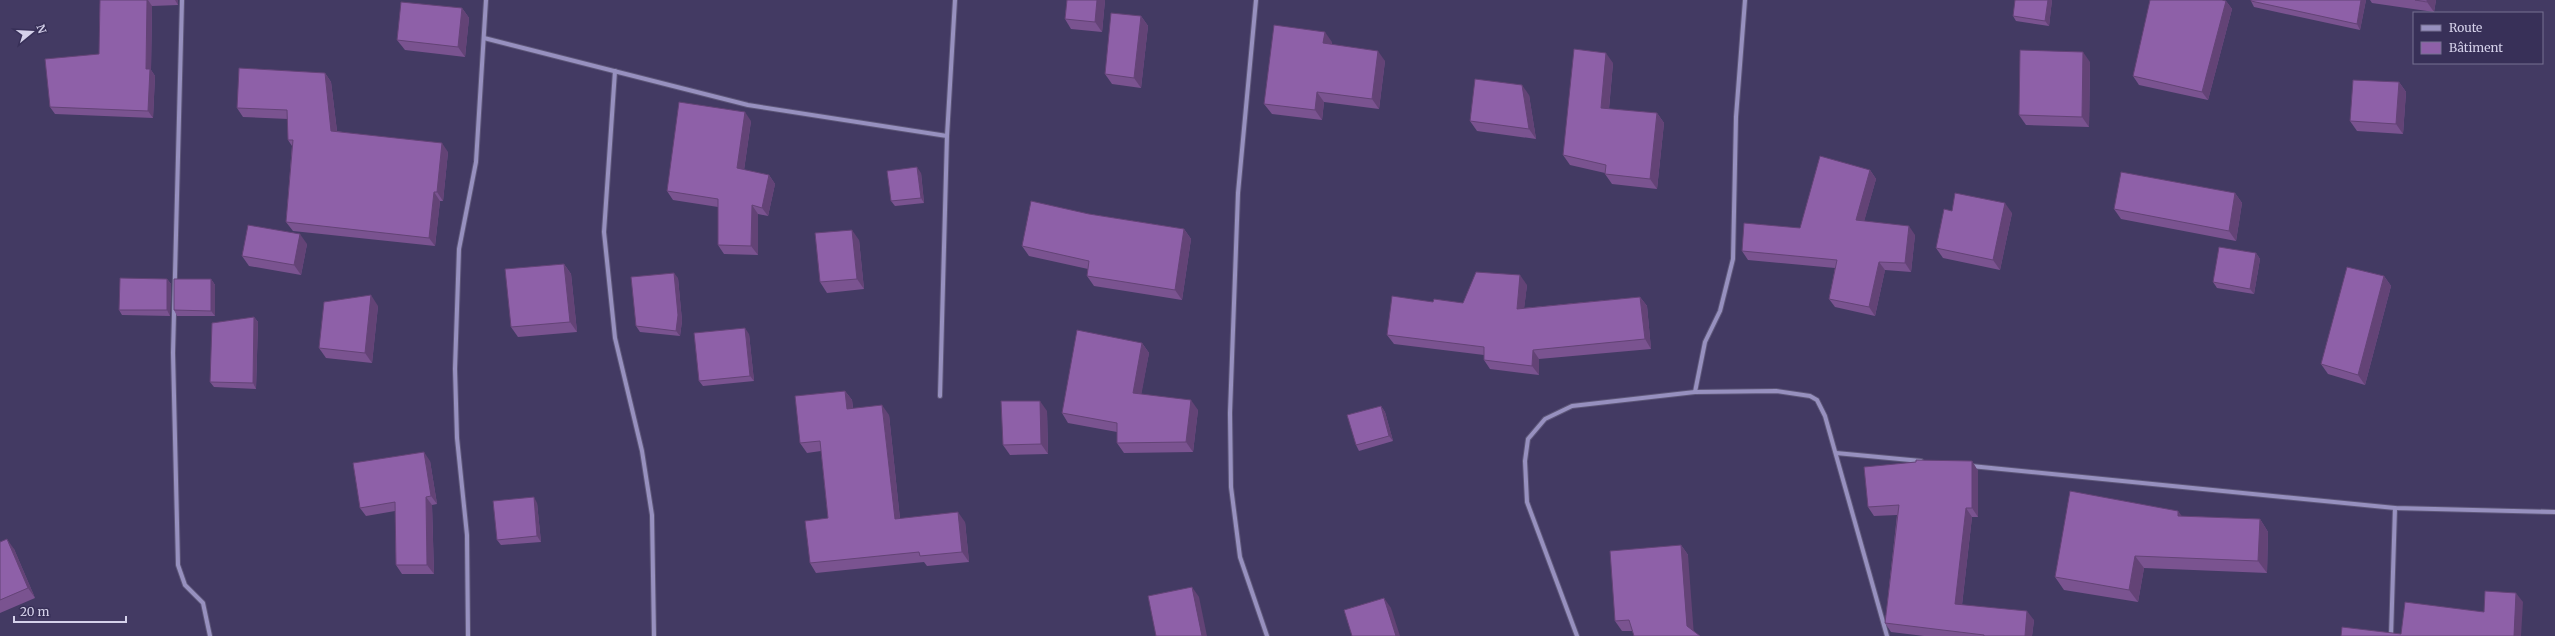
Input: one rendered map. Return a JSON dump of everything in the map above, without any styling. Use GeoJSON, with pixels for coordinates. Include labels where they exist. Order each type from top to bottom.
{"type":"FeatureCollection","features":[{"type":"Feature","properties":{"kind":"street"},"geometry":{"type":"LineString","coordinates":[[182,0],[173,353],[178,558],[185,585],[203,603],[210,636]]}},
{"type":"Feature","properties":{"kind":"street"},"geometry":{"type":"LineString","coordinates":[[468,636],[467,535],[458,438],[455,369],[459,249],[476,162],[486,0]]}},
{"type":"Feature","properties":{"kind":"street"},"geometry":{"type":"LineString","coordinates":[[940,396],[947,136],[955,0]]}},
{"type":"Feature","properties":{"kind":"street"},"geometry":{"type":"LineString","coordinates":[[1256,0],[1238,193],[1230,413],[1231,487],[1240,557],[1267,636]]}},
{"type":"Feature","properties":{"kind":"street"},"geometry":{"type":"LineString","coordinates":[[1695,392],[1705,342],[1720,311],[1733,259],[1736,116],[1745,0]]}},
{"type":"Feature","properties":{"kind":"street"},"geometry":{"type":"LineString","coordinates":[[484,38],[748,105],[947,136]]}},
{"type":"Feature","properties":{"kind":"street"},"geometry":{"type":"LineString","coordinates":[[615,71],[604,232],[615,338],[642,451],[652,515],[654,636]]}},
{"type":"Feature","properties":{"kind":"street"},"geometry":{"type":"LineString","coordinates":[[1577,636],[1527,502],[1525,461],[1528,439],[1545,419],[1572,406],[1695,392],[1776,391],[1810,396],[1817,400],[1825,416],[1887,636]]}},
{"type":"Feature","properties":{"kind":"street"},"geometry":{"type":"LineString","coordinates":[[1836,453],[1930,462]]}},
{"type":"Feature","properties":{"kind":"street"},"geometry":{"type":"LineString","coordinates":[[1962,465],[2395,508],[2555,512]]}},
{"type":"Feature","properties":{"kind":"street"},"geometry":{"type":"LineString","coordinates":[[2391,636],[2395,508]]}},
{"type":"Feature","properties":{"kind":"building"},"geometry":{"type":"Polygon","coordinates":[[[100,0],[147,0],[146,69],[150,69],[148,111],[50,107],[45,59],[99,54],[100,0]]]}},
{"type":"Feature","properties":{"kind":"building"},"geometry":{"type":"Polygon","coordinates":[[[1067,0],[1097,0],[1095,22],[1065,19],[1067,0]]]}},
{"type":"Feature","properties":{"kind":"building"},"geometry":{"type":"Polygon","coordinates":[[[2015,0],[2048,0],[2045,21],[2013,16],[2015,0]]]}},
{"type":"Feature","properties":{"kind":"building"},"geometry":{"type":"Polygon","coordinates":[[[2150,0],[2226,1],[2202,92],[2133,76],[2150,0]]]}},
{"type":"Feature","properties":{"kind":"building"},"geometry":{"type":"Polygon","coordinates":[[[2251,0],[2361,0],[2357,24],[2251,0]]]}},
{"type":"Feature","properties":{"kind":"building"},"geometry":{"type":"Polygon","coordinates":[[[2415,0],[2427,0],[2427,2],[2415,0]]]}},
{"type":"Feature","properties":{"kind":"building"},"geometry":{"type":"Polygon","coordinates":[[[401,2],[462,8],[458,47],[397,40],[401,2]]]}},
{"type":"Feature","properties":{"kind":"building"},"geometry":{"type":"Polygon","coordinates":[[[1111,13],[1141,16],[1134,78],[1105,74],[1111,13]]]}},
{"type":"Feature","properties":{"kind":"building"},"geometry":{"type":"Polygon","coordinates":[[[1274,25],[1325,32],[1323,43],[1378,51],[1372,99],[1317,92],[1315,110],[1264,104],[1274,25]]]}},
{"type":"Feature","properties":{"kind":"building"},"geometry":{"type":"Polygon","coordinates":[[[1574,49],[1606,53],[1601,108],[1657,113],[1650,179],[1605,174],[1606,165],[1563,155],[1574,49]]]}},
{"type":"Feature","properties":{"kind":"building"},"geometry":{"type":"Polygon","coordinates":[[[2020,50],[2083,52],[2082,117],[2019,115],[2020,50]]]}},
{"type":"Feature","properties":{"kind":"building"},"geometry":{"type":"Polygon","coordinates":[[[239,68],[325,73],[331,131],[442,143],[437,192],[434,192],[429,238],[286,222],[293,140],[288,140],[287,110],[237,108],[239,68]]]}},
{"type":"Feature","properties":{"kind":"building"},"geometry":{"type":"Polygon","coordinates":[[[1475,79],[1522,85],[1529,129],[1470,121],[1475,79]]]}},
{"type":"Feature","properties":{"kind":"building"},"geometry":{"type":"Polygon","coordinates":[[[2353,80],[2399,82],[2396,124],[2350,121],[2353,80]]]}},
{"type":"Feature","properties":{"kind":"building"},"geometry":{"type":"Polygon","coordinates":[[[679,102],[745,112],[737,168],[769,175],[762,208],[752,205],[751,246],[718,245],[718,199],[667,191],[679,102]]]}},
{"type":"Feature","properties":{"kind":"building"},"geometry":{"type":"Polygon","coordinates":[[[1820,156],[1870,170],[1856,220],[1909,226],[1905,263],[1879,262],[1869,307],[1829,299],[1837,260],[1742,251],[1744,223],[1800,228],[1820,156]]]}},
{"type":"Feature","properties":{"kind":"building"},"geometry":{"type":"Polygon","coordinates":[[[917,167],[921,198],[891,201],[887,171],[917,167]]]}},
{"type":"Feature","properties":{"kind":"building"},"geometry":{"type":"Polygon","coordinates":[[[2121,172],[2235,193],[2229,231],[2114,209],[2121,172]]]}},
{"type":"Feature","properties":{"kind":"building"},"geometry":{"type":"Polygon","coordinates":[[[1955,193],[2005,203],[1993,260],[1936,248],[1944,209],[1952,211],[1955,193]]]}},
{"type":"Feature","properties":{"kind":"building"},"geometry":{"type":"Polygon","coordinates":[[[1031,201],[1089,214],[1184,229],[1175,290],[1087,276],[1089,261],[1022,246],[1031,201]]]}},
{"type":"Feature","properties":{"kind":"building"},"geometry":{"type":"Polygon","coordinates":[[[248,225],[300,234],[294,265],[242,256],[248,225]]]}},
{"type":"Feature","properties":{"kind":"building"},"geometry":{"type":"Polygon","coordinates":[[[852,230],[857,279],[820,282],[815,233],[852,230]]]}},
{"type":"Feature","properties":{"kind":"building"},"geometry":{"type":"Polygon","coordinates":[[[2219,247],[2256,253],[2250,289],[2213,282],[2219,247]]]}},
{"type":"Feature","properties":{"kind":"building"},"geometry":{"type":"Polygon","coordinates":[[[564,264],[570,322],[511,327],[505,269],[564,264]]]}},
{"type":"Feature","properties":{"kind":"building"},"geometry":{"type":"Polygon","coordinates":[[[2347,267],[2384,276],[2358,375],[2321,364],[2347,267]]]}},
{"type":"Feature","properties":{"kind":"building"},"geometry":{"type":"Polygon","coordinates":[[[1476,272],[1520,275],[1517,309],[1640,297],[1645,339],[1533,350],[1532,366],[1484,360],[1484,347],[1387,335],[1392,296],[1433,302],[1434,299],[1463,303],[1476,272]]]}},
{"type":"Feature","properties":{"kind":"building"},"geometry":{"type":"Polygon","coordinates":[[[674,273],[678,315],[676,331],[636,326],[631,277],[674,273]]]}},
{"type":"Feature","properties":{"kind":"building"},"geometry":{"type":"Polygon","coordinates":[[[120,278],[167,279],[167,310],[119,310],[120,278]]]}},
{"type":"Feature","properties":{"kind":"building"},"geometry":{"type":"Polygon","coordinates":[[[174,279],[211,279],[211,311],[174,310],[174,279]]]}},
{"type":"Feature","properties":{"kind":"building"},"geometry":{"type":"Polygon","coordinates":[[[371,295],[365,353],[319,348],[324,302],[371,295]]]}},
{"type":"Feature","properties":{"kind":"building"},"geometry":{"type":"Polygon","coordinates":[[[254,317],[253,383],[210,382],[212,323],[254,317]]]}},
{"type":"Feature","properties":{"kind":"building"},"geometry":{"type":"Polygon","coordinates":[[[745,328],[750,376],[699,381],[694,333],[745,328]]]}},
{"type":"Feature","properties":{"kind":"building"},"geometry":{"type":"Polygon","coordinates":[[[1077,330],[1142,343],[1133,393],[1191,400],[1186,442],[1117,443],[1117,423],[1062,413],[1077,330]]]}},
{"type":"Feature","properties":{"kind":"building"},"geometry":{"type":"Polygon","coordinates":[[[845,391],[847,409],[882,405],[895,519],[958,512],[962,552],[920,556],[919,552],[810,563],[805,521],[828,518],[820,441],[800,443],[795,396],[845,391]]]}},
{"type":"Feature","properties":{"kind":"building"},"geometry":{"type":"Polygon","coordinates":[[[1001,401],[1040,401],[1041,444],[1003,445],[1001,401]]]}},
{"type":"Feature","properties":{"kind":"building"},"geometry":{"type":"Polygon","coordinates":[[[1381,406],[1389,436],[1356,445],[1347,415],[1381,406]]]}},
{"type":"Feature","properties":{"kind":"building"},"geometry":{"type":"Polygon","coordinates":[[[424,452],[431,496],[426,497],[427,565],[396,565],[395,502],[360,508],[353,463],[424,452]]]}},
{"type":"Feature","properties":{"kind":"building"},"geometry":{"type":"Polygon","coordinates":[[[1916,460],[1972,461],[1972,508],[1966,508],[1955,604],[2027,611],[2025,636],[1984,636],[1885,623],[1899,505],[1868,507],[1864,467],[1916,462],[1916,460]]]}},
{"type":"Feature","properties":{"kind":"building"},"geometry":{"type":"Polygon","coordinates":[[[2070,491],[2178,511],[2178,516],[2260,519],[2258,561],[2135,556],[2129,590],[2055,577],[2070,491]]]}},
{"type":"Feature","properties":{"kind":"building"},"geometry":{"type":"Polygon","coordinates":[[[534,497],[537,536],[497,540],[493,501],[534,497]]]}},
{"type":"Feature","properties":{"kind":"building"},"geometry":{"type":"Polygon","coordinates":[[[7,539],[28,588],[0,600],[0,542],[7,539]]]}},
{"type":"Feature","properties":{"kind":"building"},"geometry":{"type":"Polygon","coordinates":[[[1681,545],[1687,626],[1700,636],[1634,636],[1629,620],[1615,621],[1610,551],[1681,545]]]}},
{"type":"Feature","properties":{"kind":"building"},"geometry":{"type":"Polygon","coordinates":[[[1192,587],[1202,636],[1156,636],[1148,596],[1192,587]]]}},
{"type":"Feature","properties":{"kind":"building"},"geometry":{"type":"Polygon","coordinates":[[[2485,591],[2516,593],[2514,636],[2341,636],[2342,627],[2401,634],[2405,602],[2484,612],[2485,591]]]}},
{"type":"Feature","properties":{"kind":"building"},"geometry":{"type":"Polygon","coordinates":[[[1384,598],[1396,636],[1352,636],[1344,610],[1384,598]]]}}]}
